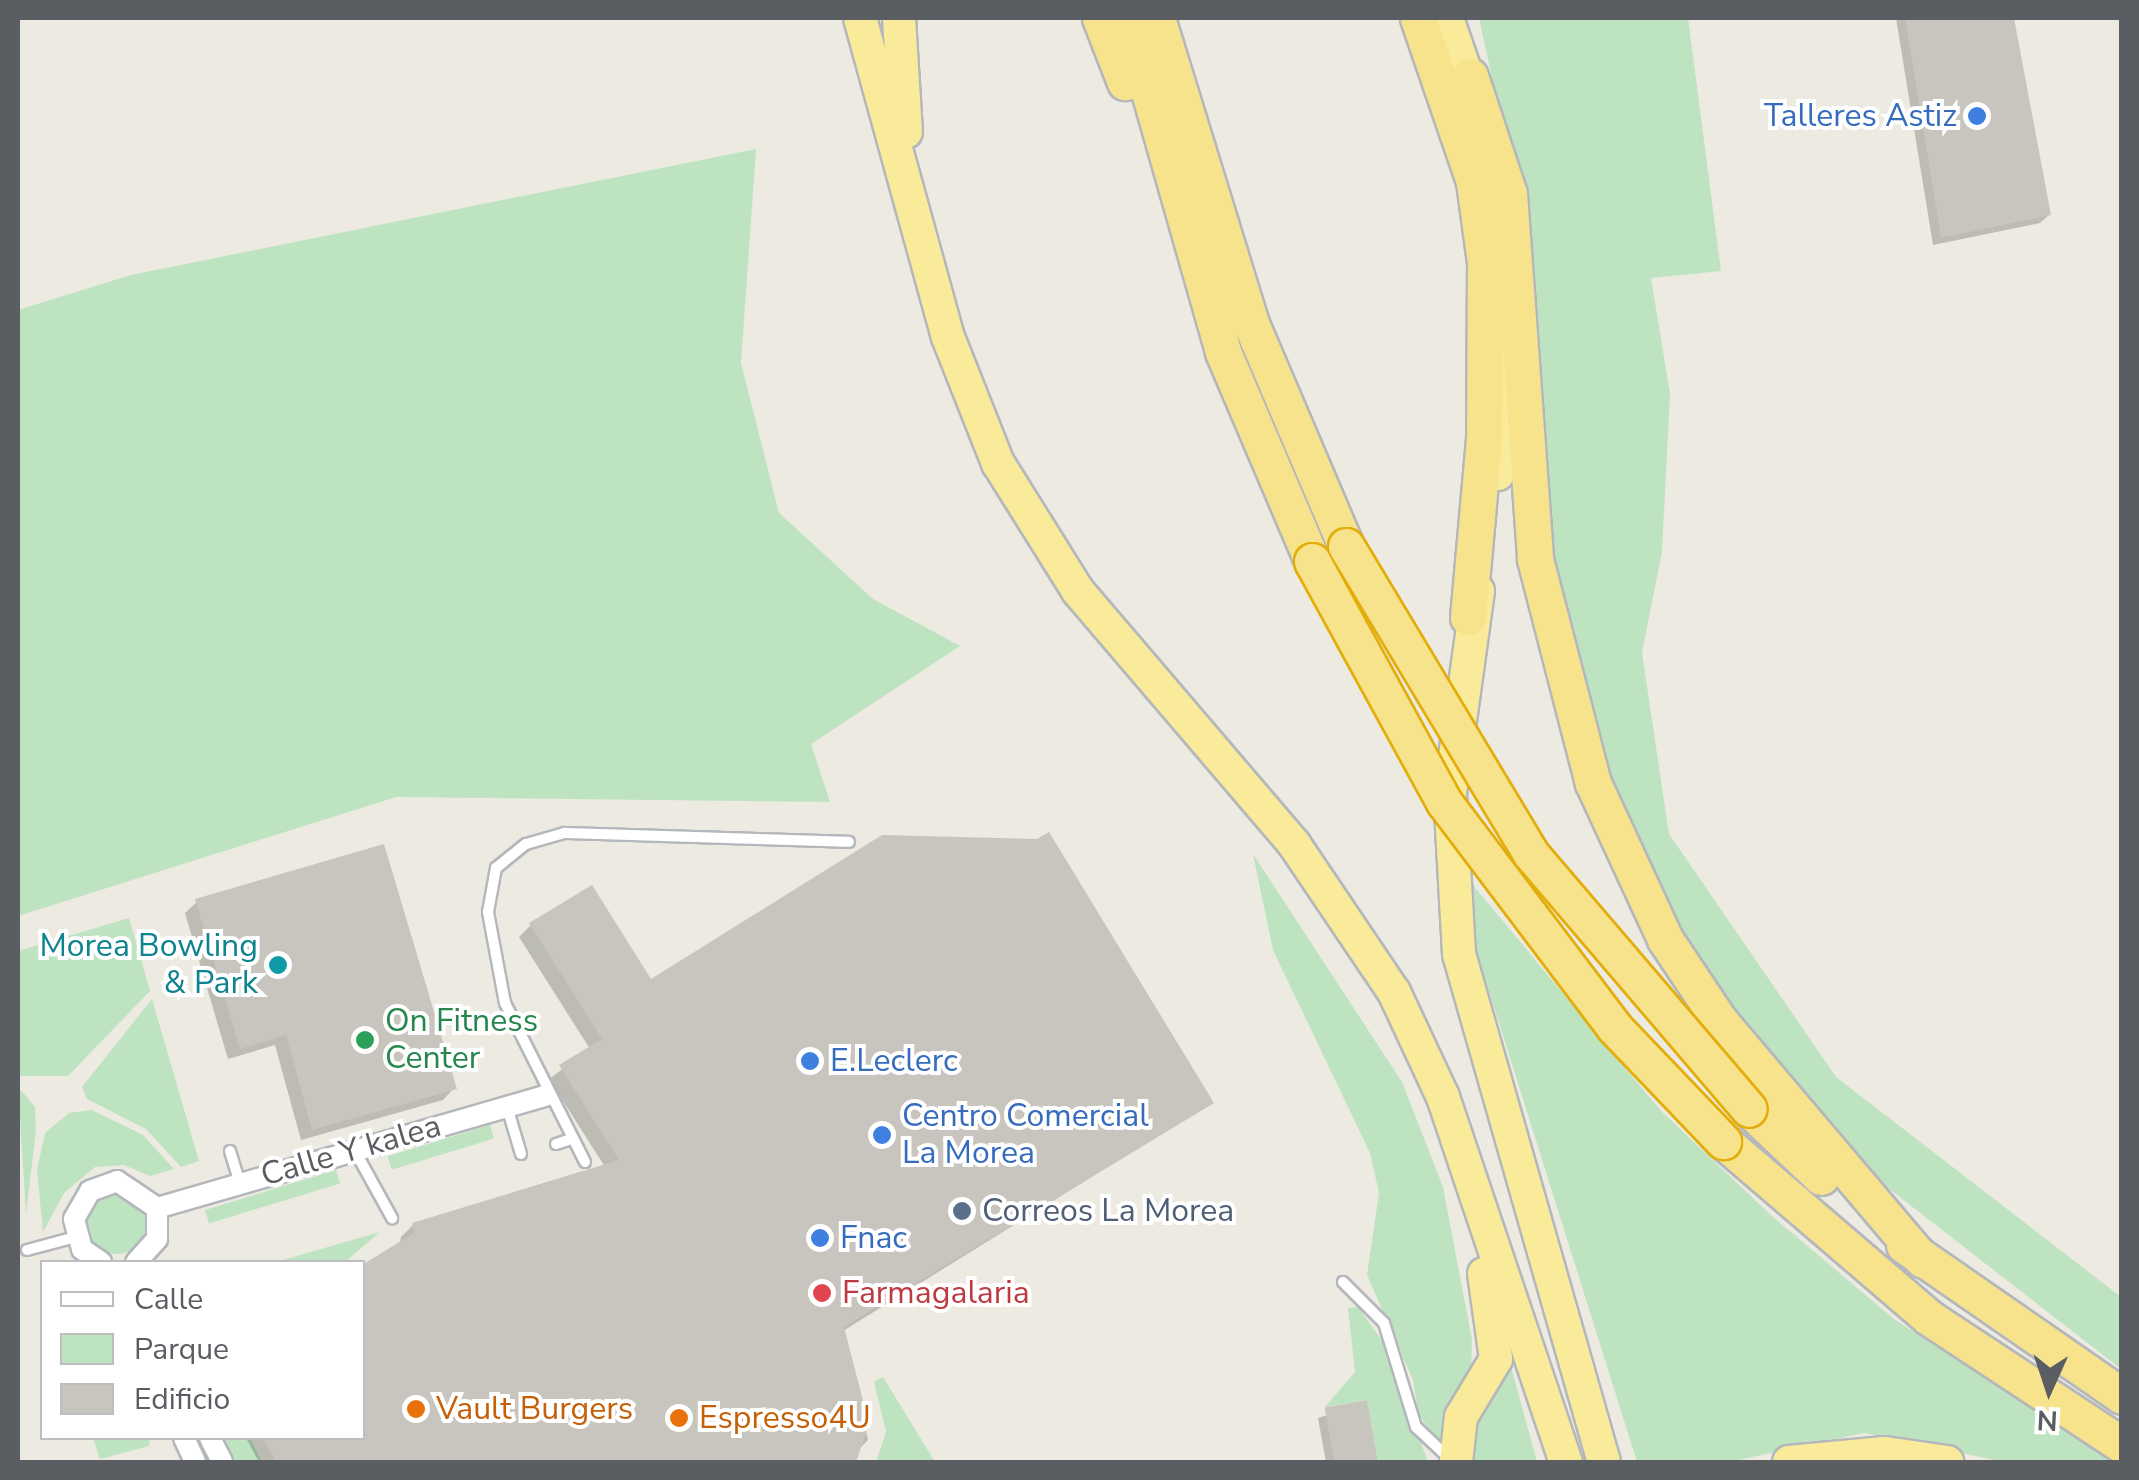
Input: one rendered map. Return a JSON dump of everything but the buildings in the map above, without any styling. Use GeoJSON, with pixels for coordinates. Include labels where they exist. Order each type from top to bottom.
{"type":"FeatureCollection","features":[{"type":"Feature","properties":{"kind":"highway"},"geometry":{"type":"LineString","coordinates":[[860,18],[917,231],[998,463],[1078,591],[1352,922],[1415,1036],[1566,1462]]}},
{"type":"Feature","properties":{"kind":"highway"},"geometry":{"type":"LineString","coordinates":[[899,18],[917,231]]}},
{"type":"Feature","properties":{"kind":"highway"},"geometry":{"type":"LineString","coordinates":[[1100,18],[1175,195]]}},
{"type":"Feature","properties":{"kind":"highway"},"geometry":{"type":"LineString","coordinates":[[1128,18],[1175,195],[1223,352],[1312,562],[1382,702],[1508,893],[1614,1027],[1723,1142],[1928,1317],[2122,1445]]}},
{"type":"Feature","properties":{"kind":"highway"},"geometry":{"type":"LineString","coordinates":[[1157,18],[1252,326],[1346,546],[1531,854],[1749,1109],[1922,1258],[2122,1396]]}},
{"type":"Feature","properties":{"kind":"highway"},"geometry":{"type":"LineString","coordinates":[[1418,18],[1474,182],[1485,262],[1485,418],[1450,793],[1459,954],[1556,1308],[1604,1462]]}},
{"type":"Feature","properties":{"kind":"highway"},"geometry":{"type":"LineString","coordinates":[[1447,18],[1509,194],[1535,558],[1594,783],[1665,940],[1719,1020],[1922,1258]]}},
{"type":"Feature","properties":{"kind":"highway"},"geometry":{"type":"LineString","coordinates":[[1468,617],[1490,548],[1504,318],[1494,180],[1470,76]]}},
{"type":"Feature","properties":{"kind":"highway"},"geometry":{"type":"LineString","coordinates":[[1415,1036],[1416,1070],[1498,1337],[1488,1382],[1461,1417],[1456,1462]]}},
{"type":"Feature","properties":{"kind":"highway"},"geometry":{"type":"LineString","coordinates":[[1556,1308],[1614,1462]]}},
{"type":"Feature","properties":{"kind":"highway"},"geometry":{"type":"LineString","coordinates":[[1789,1462],[1885,1454],[1947,1462]]}},
{"type":"Feature","properties":{"kind":"street","name":"Calle Y kalea"},"geometry":{"type":"LineString","coordinates":[[157,1208],[545,1096]]}},
{"type":"Feature","properties":{"kind":"street"},"geometry":{"type":"LineString","coordinates":[[98,1260],[76,1237],[77,1208],[103,1183],[132,1184],[157,1208],[145,1259]]}},
{"type":"Feature","properties":{"kind":"lane"},"geometry":{"type":"LineString","coordinates":[[585,1162],[545,1096],[495,969],[488,912],[496,868],[526,844],[564,833],[849,842]]}},
{"type":"Feature","properties":{"kind":"lane"},"geometry":{"type":"LineString","coordinates":[[507,1106],[520,1154]]}},
{"type":"Feature","properties":{"kind":"lane"},"geometry":{"type":"LineString","coordinates":[[556,1144],[571,1139]]}},
{"type":"Feature","properties":{"kind":"lane"},"geometry":{"type":"LineString","coordinates":[[354,1150],[392,1218]]}},
{"type":"Feature","properties":{"kind":"lane"},"geometry":{"type":"LineString","coordinates":[[230,1151],[240,1184]]}},
{"type":"Feature","properties":{"kind":"lane"},"geometry":{"type":"LineString","coordinates":[[27,1250],[76,1237]]}},
{"type":"Feature","properties":{"kind":"lane"},"geometry":{"type":"LineString","coordinates":[[1343,1282],[1384,1323],[1416,1427],[1456,1462]]}},
{"type":"Feature","properties":{"kind":"green space"},"geometry":{"type":"Polygon","coordinates":[[[1479,18],[1688,18],[1721,271],[1651,278],[1670,394],[1662,551],[1642,653],[1669,834],[1836,1077],[2121,1297],[2121,1369],[1838,1149],[1735,1025],[1662,905],[1596,753],[1550,574],[1532,262],[1479,18]]]}},
{"type":"Feature","properties":{"kind":"green space"},"geometry":{"type":"Polygon","coordinates":[[[756,149],[741,363],[779,513],[873,599],[960,646],[811,744],[830,802],[396,797],[18,916],[18,310],[131,275],[756,149]]]}},
{"type":"Feature","properties":{"kind":"green space"},"geometry":{"type":"Polygon","coordinates":[[[1253,854],[1402,1082],[1443,1187],[1472,1340],[1471,1381],[1438,1443],[1418,1413],[1413,1380],[1367,1275],[1379,1193],[1370,1153],[1273,950],[1253,854]]]}},
{"type":"Feature","properties":{"kind":"green space"},"geometry":{"type":"Polygon","coordinates":[[[1472,884],[1661,1111],[1773,1217],[1894,1319],[2113,1462],[2005,1462],[1864,1433],[1729,1462],[1637,1462],[1474,943],[1472,884]]]}},
{"type":"Feature","properties":{"kind":"green space"},"geometry":{"type":"Polygon","coordinates":[[[129,918],[150,991],[68,1076],[18,1076],[18,951],[129,918]]]}},
{"type":"Feature","properties":{"kind":"green space"},"geometry":{"type":"Polygon","coordinates":[[[152,999],[199,1161],[181,1167],[146,1129],[87,1099],[82,1087],[152,999]]]}},
{"type":"Feature","properties":{"kind":"green space"},"geometry":{"type":"Polygon","coordinates":[[[18,1087],[35,1107],[26,1214],[18,1087]]]}},
{"type":"Feature","properties":{"kind":"green space"},"geometry":{"type":"Polygon","coordinates":[[[92,1110],[143,1135],[174,1169],[150,1176],[124,1165],[95,1167],[64,1193],[43,1232],[37,1170],[45,1133],[69,1113],[92,1110]]]}},
{"type":"Feature","properties":{"kind":"green space"},"geometry":{"type":"Polygon","coordinates":[[[490,1125],[494,1138],[392,1170],[388,1156],[490,1125]]]}},
{"type":"Feature","properties":{"kind":"green space"},"geometry":{"type":"Polygon","coordinates":[[[336,1170],[340,1183],[209,1223],[205,1210],[336,1170]]]}},
{"type":"Feature","properties":{"kind":"green space"},"geometry":{"type":"Polygon","coordinates":[[[116,1194],[137,1203],[146,1224],[137,1245],[116,1254],[95,1245],[86,1224],[95,1203],[116,1194]]]}},
{"type":"Feature","properties":{"kind":"green space"},"geometry":{"type":"Polygon","coordinates":[[[380,1232],[347,1260],[283,1260],[380,1232]]]}},
{"type":"Feature","properties":{"kind":"green space"},"geometry":{"type":"Polygon","coordinates":[[[1358,1307],[1386,1346],[1428,1462],[1378,1462],[1367,1400],[1325,1407],[1355,1372],[1348,1308],[1358,1307]]]}},
{"type":"Feature","properties":{"kind":"green space"},"geometry":{"type":"Polygon","coordinates":[[[1510,1363],[1537,1462],[1473,1462],[1472,1425],[1510,1363]]]}},
{"type":"Feature","properties":{"kind":"green space"},"geometry":{"type":"Polygon","coordinates":[[[883,1377],[935,1462],[876,1462],[886,1432],[874,1382],[883,1377]]]}},
{"type":"Feature","properties":{"kind":"green space"},"geometry":{"type":"Polygon","coordinates":[[[94,1440],[150,1440],[149,1446],[100,1459],[94,1440]]]}},
{"type":"Feature","properties":{"kind":"green space"},"geometry":{"type":"Polygon","coordinates":[[[223,1440],[251,1440],[262,1462],[233,1462],[223,1440]]]}},
{"type":"Feature","properties":{"kind":"place","name":"Talleres Astiz"},"geometry":{"type":"Point","coordinates":[1977,116]}},
{"type":"Feature","properties":{"kind":"place","name":"Morea Bowling & Park"},"geometry":{"type":"Point","coordinates":[278,965]}},
{"type":"Feature","properties":{"kind":"place","name":"On Fitness Center"},"geometry":{"type":"Point","coordinates":[365,1040]}},
{"type":"Feature","properties":{"kind":"place","name":"E.Leclerc"},"geometry":{"type":"Point","coordinates":[810,1061]}},
{"type":"Feature","properties":{"kind":"place","name":"Centro Comercial La Morea"},"geometry":{"type":"Point","coordinates":[882,1135]}},
{"type":"Feature","properties":{"kind":"place","name":"Correos La Morea"},"geometry":{"type":"Point","coordinates":[962,1211]}},
{"type":"Feature","properties":{"kind":"place","name":"Fnac"},"geometry":{"type":"Point","coordinates":[820,1238]}},
{"type":"Feature","properties":{"kind":"place","name":"Farmagalaria"},"geometry":{"type":"Point","coordinates":[822,1293]}},
{"type":"Feature","properties":{"kind":"place","name":"Vault Burgers"},"geometry":{"type":"Point","coordinates":[416,1409]}},
{"type":"Feature","properties":{"kind":"place","name":"Espresso4U"},"geometry":{"type":"Point","coordinates":[679,1418]}}]}
